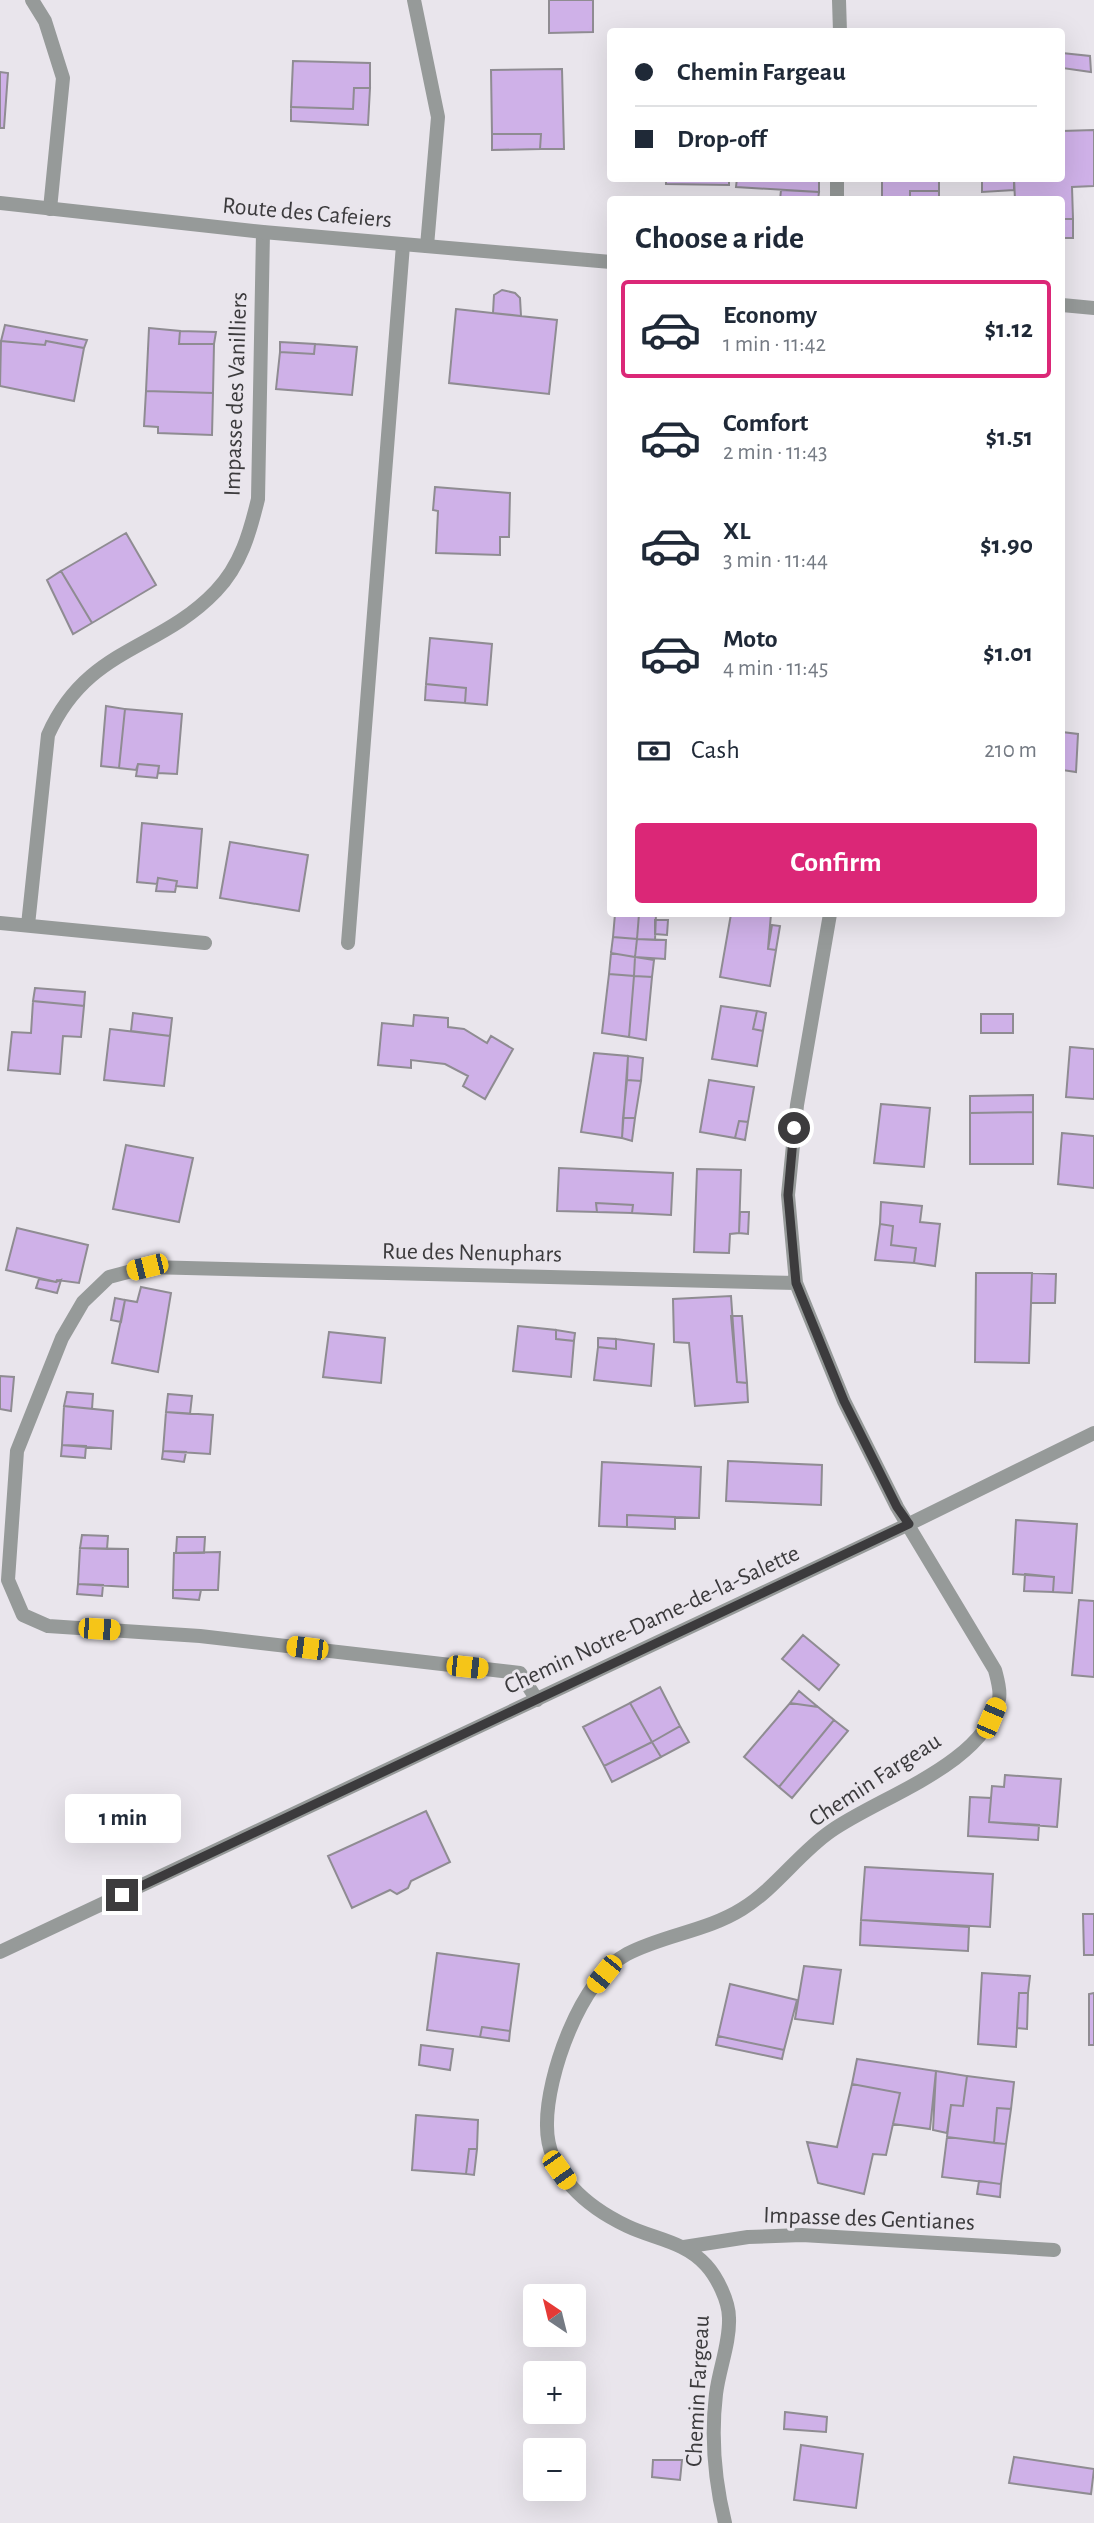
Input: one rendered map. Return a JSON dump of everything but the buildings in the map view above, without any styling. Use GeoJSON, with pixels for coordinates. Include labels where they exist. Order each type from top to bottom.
{"type":"FeatureCollection","features":[{"type":"Feature","properties":{"kind":"street"},"geometry":{"type":"LineString","coordinates":[[32,0],[45,21],[63,78],[50,209]]}},
{"type":"Feature","properties":{"kind":"street"},"geometry":{"type":"LineString","coordinates":[[414,0],[438,117],[427,246]]}},
{"type":"Feature","properties":{"kind":"street"},"geometry":{"type":"LineString","coordinates":[[839,0],[840,28]]}},
{"type":"Feature","properties":{"kind":"street","name":"Route des Cafeiers"},"geometry":{"type":"LineString","coordinates":[[0,203],[263,232],[607,262]]}},
{"type":"Feature","properties":{"kind":"street","name":"Impasse des Vanilliers"},"geometry":{"type":"LineString","coordinates":[[28,925],[48,735],[60,709],[76,688],[97,670],[192,612],[217,590],[236,564],[249,536],[258,499],[263,232]]}},
{"type":"Feature","properties":{"kind":"street"},"geometry":{"type":"LineString","coordinates":[[348,943],[403,245]]}},
{"type":"Feature","properties":{"kind":"street"},"geometry":{"type":"LineString","coordinates":[[1065,305],[1094,308]]}},
{"type":"Feature","properties":{"kind":"street","name":"Chemin Fargeau"},"geometry":{"type":"LineString","coordinates":[[725,2523],[716,2485],[716,2396],[729,2318],[722,2290],[706,2265],[684,2247],[628,2227],[589,2204],[572,2189],[559,2170],[547,2128],[555,2069],[589,1993],[624,1956],[743,1909],[830,1832],[942,1768],[972,1742],[991,1718],[1000,1697],[995,1670],[897,1507],[844,1401],[796,1283],[788,1195],[796,1105],[829,917]]}},
{"type":"Feature","properties":{"kind":"street"},"geometry":{"type":"LineString","coordinates":[[0,923],[205,943]]}},
{"type":"Feature","properties":{"kind":"street","name":"Rue des Nenuphars"},"geometry":{"type":"LineString","coordinates":[[537,1700],[520,1673],[200,1636],[48,1626],[23,1615],[8,1580],[17,1451],[62,1338],[83,1302],[109,1277],[147,1267],[796,1283]]}},
{"type":"Feature","properties":{"kind":"street","name":"Chemin Notre-Dame-de-la-Salette"},"geometry":{"type":"LineString","coordinates":[[0,1952],[909,1524],[1094,1433]]}},
{"type":"Feature","properties":{"kind":"street","name":"Impasse des Gentianes"},"geometry":{"type":"LineString","coordinates":[[684,2247],[748,2237],[802,2235],[1054,2250]]}},
{"type":"Feature","properties":{"kind":"route"},"geometry":{"type":"LineString","coordinates":[[122,1895],[909,1524],[897,1507],[844,1401],[796,1283],[788,1195],[794,1128]]}}]}
